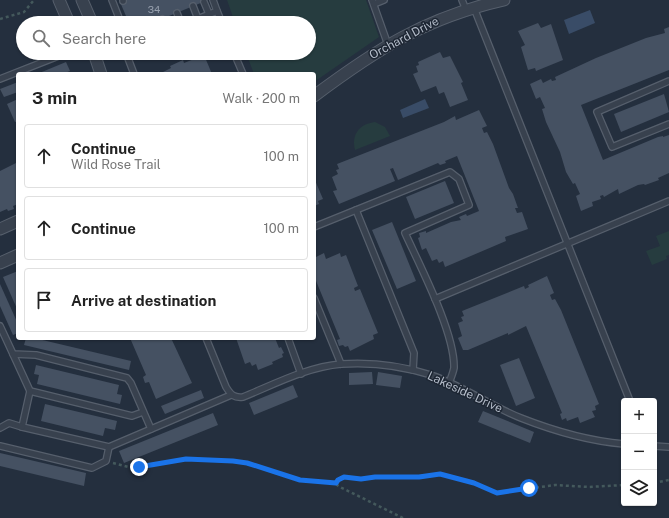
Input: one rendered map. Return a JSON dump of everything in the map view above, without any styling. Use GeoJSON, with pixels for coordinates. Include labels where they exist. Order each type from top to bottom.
{"type":"FeatureCollection","features":[{"type":"Feature","properties":{"kind":"street"},"geometry":{"type":"LineString","coordinates":[[59,0],[66,16]]}},
{"type":"Feature","properties":{"kind":"street"},"geometry":{"type":"LineString","coordinates":[[82,0],[89,16]]}},
{"type":"Feature","properties":{"kind":"street","name":"Orchard Drive"},"geometry":{"type":"LineString","coordinates":[[316,95],[356,65],[388,45],[424,26],[467,6],[504,0]]}},
{"type":"Feature","properties":{"kind":"street"},"geometry":{"type":"LineString","coordinates":[[95,60],[100,72]]}},
{"type":"Feature","properties":{"kind":"street"},"geometry":{"type":"LineString","coordinates":[[0,229],[16,222]]}},
{"type":"Feature","properties":{"kind":"street"},"geometry":{"type":"LineString","coordinates":[[0,263],[16,256]]}},
{"type":"Feature","properties":{"kind":"lane"},"geometry":{"type":"LineString","coordinates":[[112,0],[118,16]]}},
{"type":"Feature","properties":{"kind":"lane"},"geometry":{"type":"LineString","coordinates":[[213,0],[219,16]]}},
{"type":"Feature","properties":{"kind":"lane"},"geometry":{"type":"LineString","coordinates":[[384,0],[373,2],[388,45]]}},
{"type":"Feature","properties":{"kind":"lane"},"geometry":{"type":"LineString","coordinates":[[204,2],[209,14]]}},
{"type":"Feature","properties":{"kind":"lane"},"geometry":{"type":"LineString","coordinates":[[193,6],[197,16]]}},
{"type":"Feature","properties":{"kind":"lane"},"geometry":{"type":"LineString","coordinates":[[467,6],[568,242],[629,398]]}},
{"type":"Feature","properties":{"kind":"lane"},"geometry":{"type":"LineString","coordinates":[[205,16],[217,11]]}},
{"type":"Feature","properties":{"kind":"lane"},"geometry":{"type":"LineString","coordinates":[[17,72],[47,60]]}},
{"type":"Feature","properties":{"kind":"lane"},"geometry":{"type":"LineString","coordinates":[[129,60],[133,72]]}},
{"type":"Feature","properties":{"kind":"lane"},"geometry":{"type":"LineString","coordinates":[[237,60],[242,72]]}},
{"type":"Feature","properties":{"kind":"lane"},"geometry":{"type":"LineString","coordinates":[[0,79],[16,73]]}},
{"type":"Feature","properties":{"kind":"lane"},"geometry":{"type":"LineString","coordinates":[[669,81],[597,112],[612,147],[669,124]]}},
{"type":"Feature","properties":{"kind":"lane"},"geometry":{"type":"LineString","coordinates":[[316,226],[450,172],[459,179],[469,205],[405,233],[435,299],[452,347],[454,369],[449,383]]}},
{"type":"Feature","properties":{"kind":"lane"},"geometry":{"type":"LineString","coordinates":[[435,299],[669,201]]}},
{"type":"Feature","properties":{"kind":"lane"},"geometry":{"type":"LineString","coordinates":[[356,210],[414,354],[413,370]]}},
{"type":"Feature","properties":{"kind":"lane"},"geometry":{"type":"LineString","coordinates":[[316,303],[341,364]]}},
{"type":"Feature","properties":{"kind":"lane"},"geometry":{"type":"LineString","coordinates":[[0,326],[30,391],[22,427]]}},
{"type":"Feature","properties":{"kind":"lane"},"geometry":{"type":"LineString","coordinates":[[207,340],[233,396]]}},
{"type":"Feature","properties":{"kind":"lane"},"geometry":{"type":"LineString","coordinates":[[289,340],[301,374]]}},
{"type":"Feature","properties":{"kind":"lane"},"geometry":{"type":"LineString","coordinates":[[13,354],[36,355],[127,378],[131,383],[151,429]]}},
{"type":"Feature","properties":{"kind":"lane","name":"Lakeside Drive"},"geometry":{"type":"LineString","coordinates":[[109,447],[233,396],[243,397],[321,367],[341,364],[380,365],[413,370],[431,375],[521,418],[546,427],[586,438],[621,444]]}},
{"type":"Feature","properties":{"kind":"lane"},"geometry":{"type":"LineString","coordinates":[[30,391],[132,416],[143,412]]}},
{"type":"Feature","properties":{"kind":"lane"},"geometry":{"type":"LineString","coordinates":[[0,428],[9,423],[109,447],[106,461],[92,468],[0,446]]}},
{"type":"Feature","properties":{"kind":"lane"},"geometry":{"type":"LineString","coordinates":[[657,446],[669,447]]}},
{"type":"Feature","properties":{"kind":"path"},"geometry":{"type":"LineString","coordinates":[[0,19],[24,12],[34,0]]}},
{"type":"Feature","properties":{"kind":"path"},"geometry":{"type":"LineString","coordinates":[[115,464],[132,468],[186,459],[247,463],[300,480],[336,483],[340,487],[358,497],[403,518]]}},
{"type":"Feature","properties":{"kind":"path"},"geometry":{"type":"LineString","coordinates":[[336,483],[344,477],[361,479],[375,477],[419,477],[440,474],[474,483],[497,493],[555,485],[588,487],[621,485]]}},
{"type":"Feature","properties":{"kind":"path"},"geometry":{"type":"LineString","coordinates":[[657,482],[669,480]]}},
{"type":"Feature","properties":{"kind":"green space"},"geometry":{"type":"Polygon","coordinates":[[[227,0],[366,0],[379,37],[316,81],[316,72],[253,72],[249,60],[316,60],[316,16],[233,16],[227,0]]]}},
{"type":"Feature","properties":{"kind":"green space"},"geometry":{"type":"Polygon","coordinates":[[[375,122],[385,127],[390,136],[355,150],[355,135],[365,125],[375,122]]]}},
{"type":"Feature","properties":{"kind":"green space"},"geometry":{"type":"Polygon","coordinates":[[[669,231],[669,255],[666,256],[667,259],[652,265],[646,251],[660,246],[656,236],[669,231]]]}},
{"type":"Feature","properties":{"kind":"water"},"geometry":{"type":"Polygon","coordinates":[[[590,10],[595,23],[569,34],[564,20],[590,10]]]}},
{"type":"Feature","properties":{"kind":"water"},"geometry":{"type":"Polygon","coordinates":[[[425,99],[429,108],[403,118],[400,110],[425,99]]]}},
{"type":"Feature","properties":{"kind":"building"},"geometry":{"type":"Polygon","coordinates":[[[126,0],[208,0],[169,16],[126,16],[120,2],[126,0]]]}},
{"type":"Feature","properties":{"kind":"building"},"geometry":{"type":"Polygon","coordinates":[[[538,23],[541,28],[551,24],[563,60],[536,71],[535,68],[528,70],[521,47],[525,45],[518,31],[538,23]]]}},
{"type":"Feature","properties":{"kind":"building"},"geometry":{"type":"Polygon","coordinates":[[[669,27],[669,70],[581,105],[603,160],[658,137],[669,135],[669,173],[658,178],[659,180],[645,185],[638,185],[619,194],[618,189],[604,197],[603,195],[600,196],[601,199],[592,202],[593,206],[581,211],[576,196],[580,194],[575,183],[573,184],[566,172],[560,152],[546,122],[542,109],[545,108],[540,97],[536,99],[530,84],[541,79],[543,83],[551,79],[552,81],[556,80],[555,77],[596,58],[646,38],[665,33],[664,29],[669,27]]]}},
{"type":"Feature","properties":{"kind":"building"},"geometry":{"type":"Polygon","coordinates":[[[440,52],[443,58],[450,56],[463,82],[461,83],[468,100],[450,107],[444,92],[439,94],[436,86],[421,92],[413,74],[418,72],[416,66],[419,65],[418,62],[440,52]]]}},
{"type":"Feature","properties":{"kind":"building"},"geometry":{"type":"Polygon","coordinates":[[[183,60],[184,63],[192,60],[206,60],[211,72],[163,72],[171,68],[170,66],[183,60]]]}},
{"type":"Feature","properties":{"kind":"building"},"geometry":{"type":"Polygon","coordinates":[[[66,62],[70,71],[67,72],[42,72],[66,62]]]}},
{"type":"Feature","properties":{"kind":"building"},"geometry":{"type":"Polygon","coordinates":[[[16,83],[16,93],[4,97],[0,89],[16,83]]]}},
{"type":"Feature","properties":{"kind":"building"},"geometry":{"type":"Polygon","coordinates":[[[664,94],[669,112],[621,132],[614,114],[664,94]]]}},
{"type":"Feature","properties":{"kind":"building"},"geometry":{"type":"Polygon","coordinates":[[[16,100],[16,122],[15,122],[7,104],[16,100]]]}},
{"type":"Feature","properties":{"kind":"building"},"geometry":{"type":"Polygon","coordinates":[[[479,110],[487,126],[482,128],[484,133],[487,132],[493,144],[518,208],[515,208],[517,213],[522,212],[528,229],[505,237],[506,241],[445,267],[443,261],[439,263],[437,259],[432,261],[426,248],[422,250],[418,238],[420,237],[419,233],[426,231],[426,233],[451,222],[461,220],[459,217],[466,214],[467,216],[479,211],[457,156],[445,161],[446,163],[440,165],[438,163],[398,180],[393,168],[390,169],[395,181],[339,204],[333,191],[337,190],[332,177],[338,174],[336,170],[339,169],[337,164],[444,122],[455,116],[456,120],[479,110]]]}},
{"type":"Feature","properties":{"kind":"building"},"geometry":{"type":"Polygon","coordinates":[[[16,163],[16,205],[13,206],[14,209],[8,211],[7,209],[0,212],[0,171],[16,163]]]}},
{"type":"Feature","properties":{"kind":"building"},"geometry":{"type":"Polygon","coordinates":[[[445,181],[454,203],[415,219],[406,197],[445,181]]]}},
{"type":"Feature","properties":{"kind":"building"},"geometry":{"type":"Polygon","coordinates":[[[316,183],[323,199],[318,201],[319,204],[316,205],[316,183]]]}},
{"type":"Feature","properties":{"kind":"building"},"geometry":{"type":"Polygon","coordinates":[[[392,222],[416,281],[397,289],[372,230],[392,222]]]}},
{"type":"Feature","properties":{"kind":"building"},"geometry":{"type":"Polygon","coordinates":[[[324,253],[326,259],[340,253],[341,257],[346,255],[358,286],[354,288],[355,291],[360,289],[378,333],[373,335],[374,339],[350,351],[348,346],[339,346],[337,340],[340,339],[316,281],[316,257],[324,253]]]}},
{"type":"Feature","properties":{"kind":"building"},"geometry":{"type":"Polygon","coordinates":[[[16,272],[16,306],[3,277],[16,272]]]}},
{"type":"Feature","properties":{"kind":"building"},"geometry":{"type":"Polygon","coordinates":[[[547,276],[554,293],[550,295],[552,300],[555,299],[561,310],[599,404],[595,406],[596,410],[592,411],[595,417],[580,423],[578,417],[567,421],[566,418],[562,420],[560,414],[562,413],[526,326],[508,335],[508,333],[468,350],[463,350],[458,338],[462,336],[458,323],[463,321],[461,317],[464,316],[462,311],[524,286],[525,289],[529,287],[528,285],[547,276]]]}},
{"type":"Feature","properties":{"kind":"building"},"geometry":{"type":"Polygon","coordinates":[[[0,284],[16,320],[16,334],[13,335],[0,306],[0,284]]]}},
{"type":"Feature","properties":{"kind":"building"},"geometry":{"type":"Polygon","coordinates":[[[25,340],[42,340],[131,361],[129,370],[24,345],[25,340]]]}},
{"type":"Feature","properties":{"kind":"building"},"geometry":{"type":"Polygon","coordinates":[[[131,340],[172,340],[192,383],[156,399],[149,382],[145,383],[143,377],[146,375],[131,340]]]}},
{"type":"Feature","properties":{"kind":"building"},"geometry":{"type":"Polygon","coordinates":[[[237,340],[276,340],[279,348],[281,347],[284,353],[282,354],[283,357],[272,362],[273,364],[258,370],[256,364],[252,366],[250,362],[245,364],[237,340]]]}},
{"type":"Feature","properties":{"kind":"building"},"geometry":{"type":"Polygon","coordinates":[[[519,358],[535,398],[516,406],[500,365],[519,358]]]}},
{"type":"Feature","properties":{"kind":"building"},"geometry":{"type":"Polygon","coordinates":[[[36,365],[119,385],[117,394],[122,395],[120,404],[37,384],[39,375],[34,374],[36,365]]]}},
{"type":"Feature","properties":{"kind":"building"},"geometry":{"type":"Polygon","coordinates":[[[372,372],[373,384],[349,385],[349,373],[372,372]]]}},
{"type":"Feature","properties":{"kind":"building"},"geometry":{"type":"Polygon","coordinates":[[[378,372],[402,376],[400,388],[376,385],[378,372]]]}},
{"type":"Feature","properties":{"kind":"building"},"geometry":{"type":"Polygon","coordinates":[[[293,385],[298,397],[254,415],[249,403],[293,385]]]}},
{"type":"Feature","properties":{"kind":"building"},"geometry":{"type":"Polygon","coordinates":[[[201,390],[204,398],[165,414],[161,406],[201,390]]]}},
{"type":"Feature","properties":{"kind":"building"},"geometry":{"type":"Polygon","coordinates":[[[45,404],[117,421],[115,430],[105,428],[103,436],[41,421],[45,404]]]}},
{"type":"Feature","properties":{"kind":"building"},"geometry":{"type":"Polygon","coordinates":[[[483,411],[534,432],[530,443],[478,422],[483,411]]]}},
{"type":"Feature","properties":{"kind":"building"},"geometry":{"type":"Polygon","coordinates":[[[213,413],[218,425],[124,463],[119,451],[213,413]]]}},
{"type":"Feature","properties":{"kind":"building"},"geometry":{"type":"Polygon","coordinates":[[[0,453],[86,473],[84,486],[0,466],[0,453]]]}},
{"type":"Feature","properties":{"kind":"route"},"geometry":{"type":"LineString","coordinates":[[139,467],[186,459],[210,459],[247,463],[300,480],[323,483],[336,483],[344,477],[354,479],[367,479],[375,477],[410,478],[440,474],[474,483],[497,493],[529,488]]}}]}
